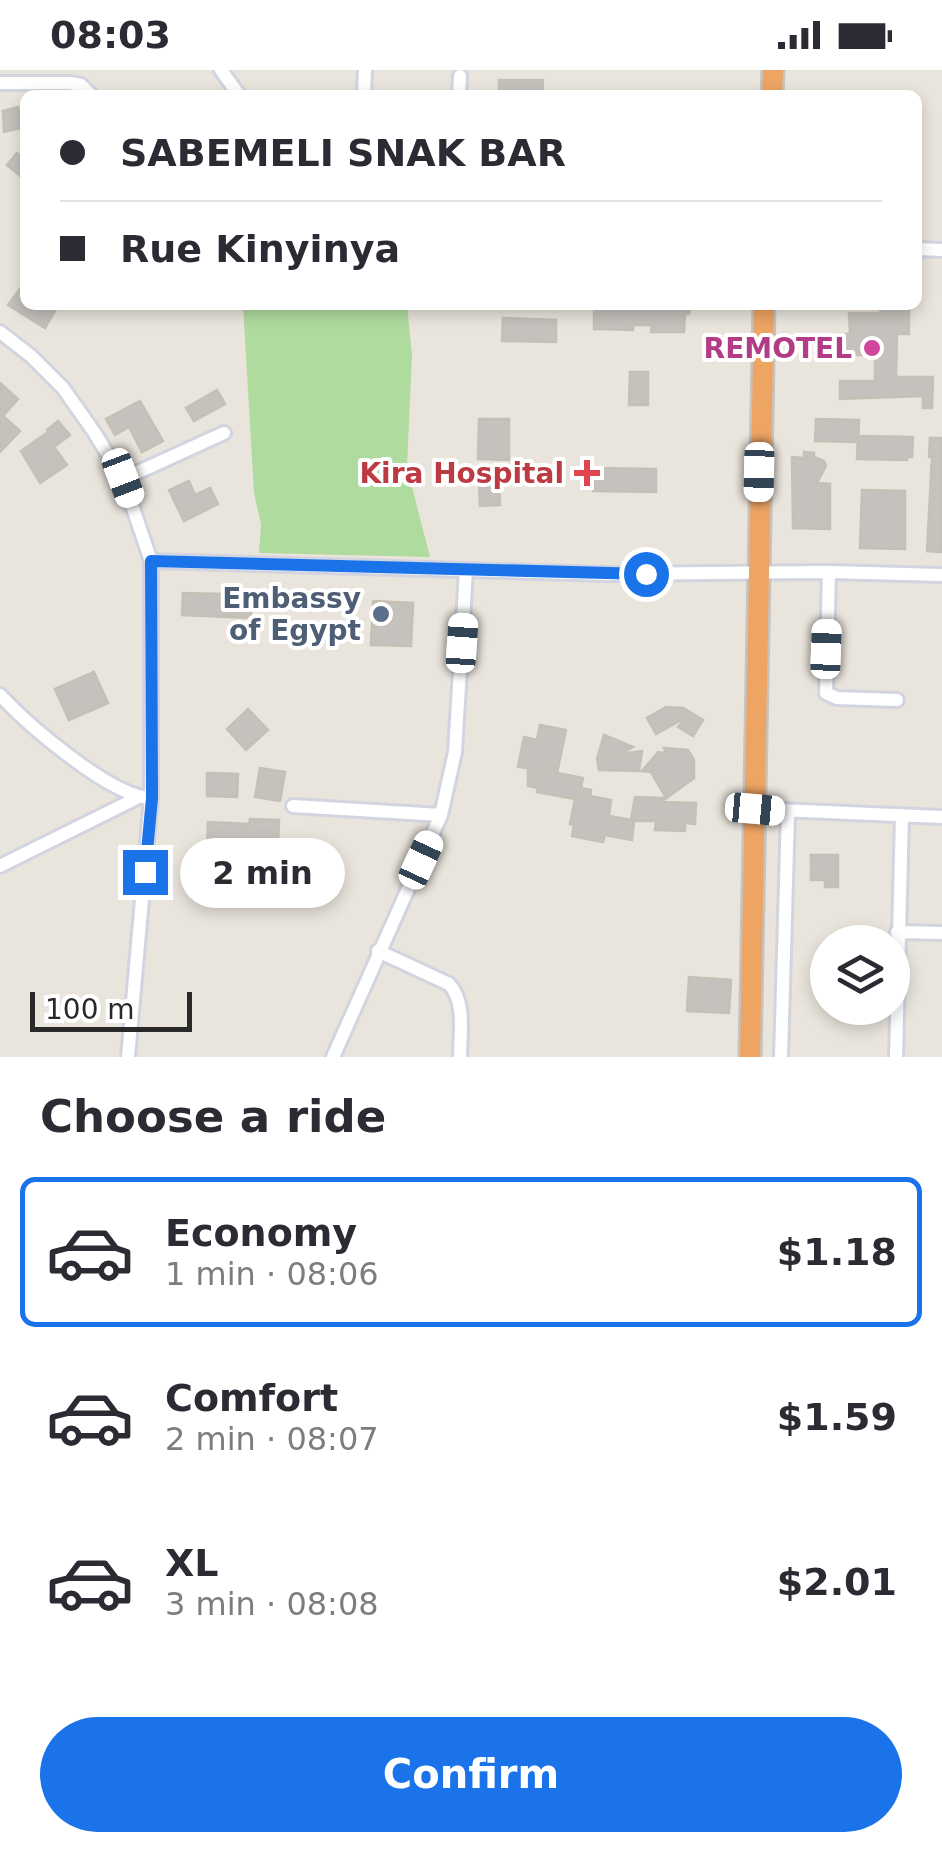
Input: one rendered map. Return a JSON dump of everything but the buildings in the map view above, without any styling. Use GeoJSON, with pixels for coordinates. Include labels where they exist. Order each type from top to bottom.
{"type":"FeatureCollection","features":[{"type":"Feature","properties":{"kind":"highway"},"geometry":{"type":"LineString","coordinates":[[750,1057],[764,310]]}},
{"type":"Feature","properties":{"kind":"street"},"geometry":{"type":"LineString","coordinates":[[459,90],[460,76]]}},
{"type":"Feature","properties":{"kind":"street"},"geometry":{"type":"LineString","coordinates":[[0,83],[70,83],[85,90]]}},
{"type":"Feature","properties":{"kind":"street"},"geometry":{"type":"LineString","coordinates":[[0,332],[63,388],[123,478],[151,561],[144,798],[128,1057]]}},
{"type":"Feature","properties":{"kind":"street"},"geometry":{"type":"LineString","coordinates":[[123,478],[224,433]]}},
{"type":"Feature","properties":{"kind":"street"},"geometry":{"type":"LineString","coordinates":[[151,561],[466,570],[942,575]]}},
{"type":"Feature","properties":{"kind":"street"},"geometry":{"type":"LineString","coordinates":[[333,1057],[441,815],[455,752],[466,570]]}},
{"type":"Feature","properties":{"kind":"street"},"geometry":{"type":"LineString","coordinates":[[828,572],[826,693],[837,698],[898,700]]}},
{"type":"Feature","properties":{"kind":"street"},"geometry":{"type":"LineString","coordinates":[[0,695],[72,758],[144,798]]}},
{"type":"Feature","properties":{"kind":"street"},"geometry":{"type":"LineString","coordinates":[[0,866],[144,798]]}},
{"type":"Feature","properties":{"kind":"street"},"geometry":{"type":"LineString","coordinates":[[292,806],[441,815]]}},
{"type":"Feature","properties":{"kind":"street"},"geometry":{"type":"LineString","coordinates":[[755,809],[942,817]]}},
{"type":"Feature","properties":{"kind":"street"},"geometry":{"type":"LineString","coordinates":[[782,1057],[788,812]]}},
{"type":"Feature","properties":{"kind":"street"},"geometry":{"type":"LineString","coordinates":[[897,925],[902,816]]}},
{"type":"Feature","properties":{"kind":"street"},"geometry":{"type":"LineString","coordinates":[[910,932],[942,933]]}},
{"type":"Feature","properties":{"kind":"street"},"geometry":{"type":"LineString","coordinates":[[378,951],[454,990],[461,1018],[460,1057]]}},
{"type":"Feature","properties":{"kind":"street"},"geometry":{"type":"LineString","coordinates":[[896,1025],[896,1057]]}},
{"type":"Feature","properties":{"kind":"green space"},"geometry":{"type":"Polygon","coordinates":[[[243,310],[408,310],[412,355],[407,467],[430,557],[259,553],[261,524],[254,493],[243,310]]]}},
{"type":"Feature","properties":{"kind":"place","name":"REMOTEL"},"geometry":{"type":"Point","coordinates":[872,348]}},
{"type":"Feature","properties":{"kind":"place","name":"Kira Hospital"},"geometry":{"type":"Point","coordinates":[587,473]}},
{"type":"Feature","properties":{"kind":"place","name":"Embassy of Egypt"},"geometry":{"type":"Point","coordinates":[381,614]}},
{"type":"Feature","properties":{"kind":"route"},"geometry":{"type":"LineString","coordinates":[[145,872],[152,798],[151,561],[646,574]]}}]}
